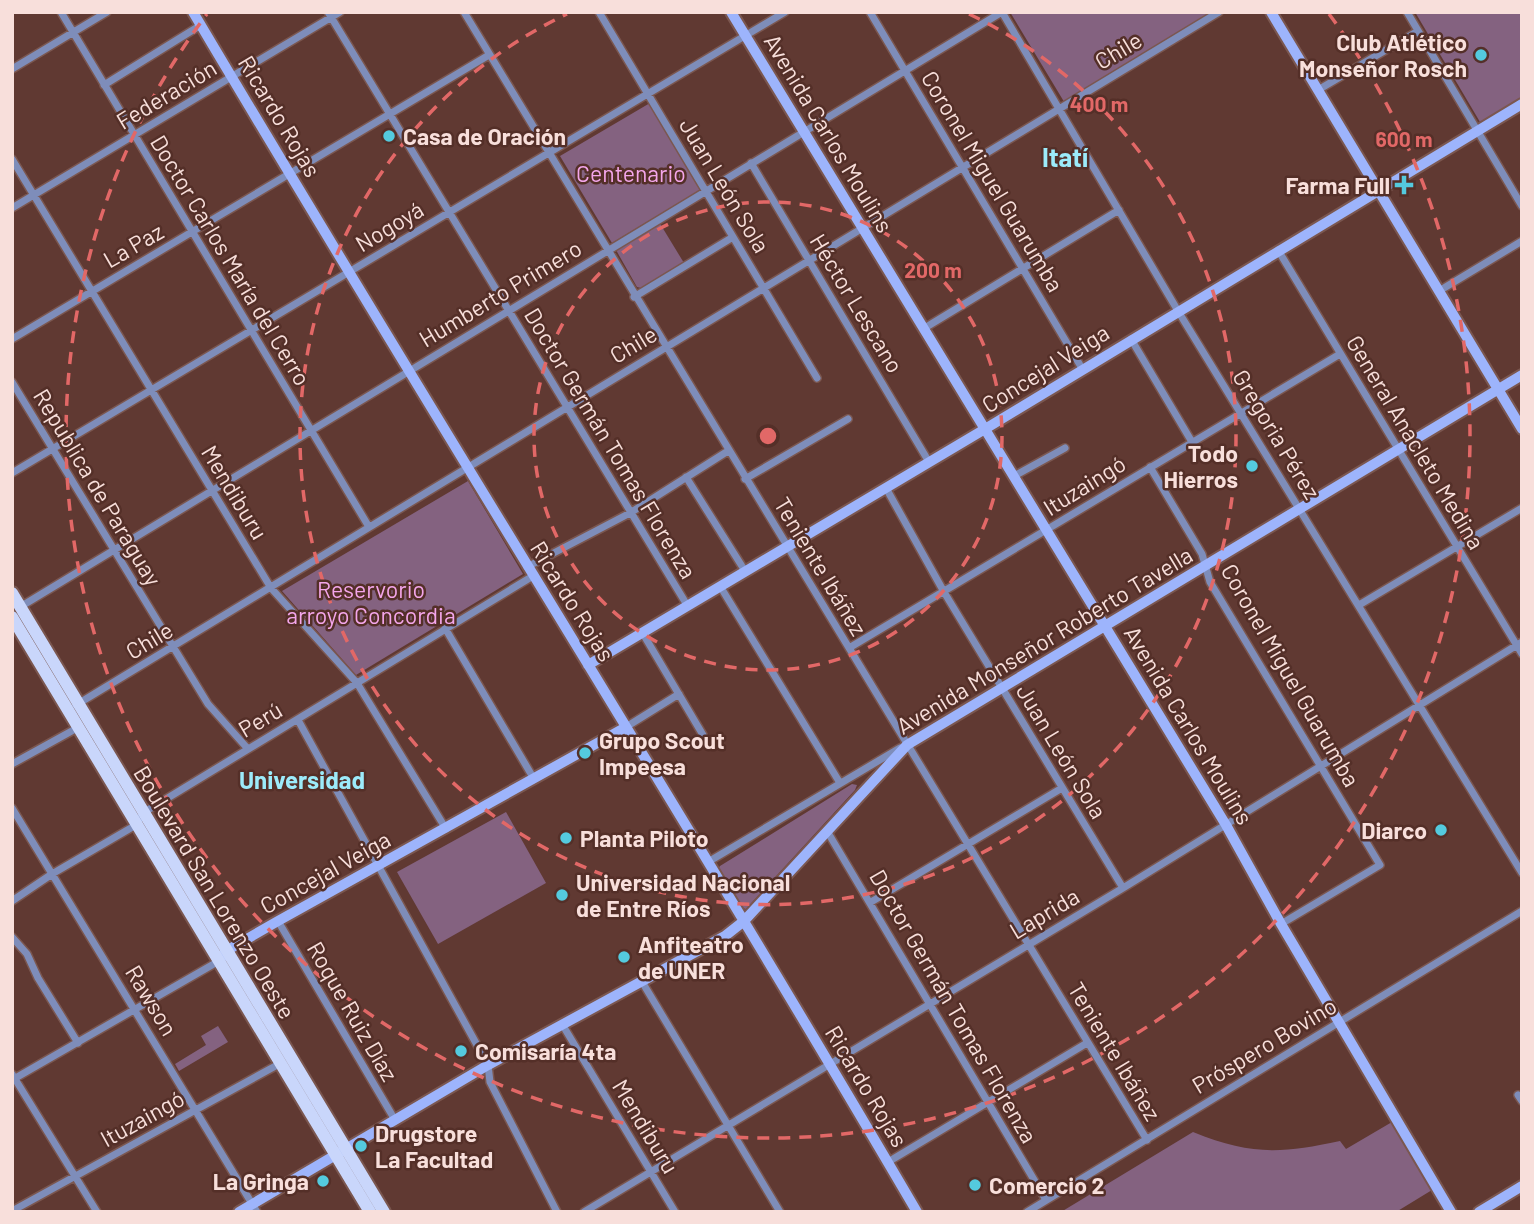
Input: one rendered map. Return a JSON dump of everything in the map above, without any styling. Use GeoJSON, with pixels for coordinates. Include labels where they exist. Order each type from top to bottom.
{"type":"FeatureCollection","features":[{"type":"Feature","properties":{"kind":"main road","name":"Boulevard San Lorenzo Oeste"},"geometry":{"type":"LineString","coordinates":[[14,600],[136,825],[223,956]]}},
{"type":"Feature","properties":{"kind":"main road","name":"Boulevard San Lorenzo Oeste"},"geometry":{"type":"LineString","coordinates":[[12,617],[73,707]]}},
{"type":"Feature","properties":{"kind":"main road","name":"Boulevard San Lorenzo Oeste"},"geometry":{"type":"LineString","coordinates":[[83,724],[143,813],[223,956],[341,1152],[384,1212]]}},
{"type":"Feature","properties":{"kind":"main road","name":"Boulevard San Lorenzo Oeste"},"geometry":{"type":"LineString","coordinates":[[341,1152],[370,1212]]}},
{"type":"Feature","properties":{"kind":"street","name":"Doctor Carlos María del Cerro"},"geometry":{"type":"LineString","coordinates":[[61,12],[369,527]]}},
{"type":"Feature","properties":{"kind":"street"},"geometry":{"type":"LineString","coordinates":[[12,69],[107,12]]}},
{"type":"Feature","properties":{"kind":"street","name":"Ricardo Rojas"},"geometry":{"type":"LineString","coordinates":[[193,12],[408,371],[744,921],[917,1212]]}},
{"type":"Feature","properties":{"kind":"street","name":"Federación"},"geometry":{"type":"LineString","coordinates":[[12,208],[329,15],[340,12]]}},
{"type":"Feature","properties":{"kind":"street","name":"Teniente Ibáñez"},"geometry":{"type":"LineString","coordinates":[[464,12],[634,297],[1147,1140]]}},
{"type":"Feature","properties":{"kind":"street","name":"Juan León Sola"},"geometry":{"type":"LineString","coordinates":[[599,12],[817,377]]}},
{"type":"Feature","properties":{"kind":"street","name":"Avenida Carlos Moulins"},"geometry":{"type":"LineString","coordinates":[[731,12],[1226,825],[1281,924],[1451,1212]]}},
{"type":"Feature","properties":{"kind":"street","name":"Nogoyá"},"geometry":{"type":"LineString","coordinates":[[12,473],[785,12]]}},
{"type":"Feature","properties":{"kind":"street","name":"Coronel Miguel Guarumba"},"geometry":{"type":"LineString","coordinates":[[870,12],[1083,370]]}},
{"type":"Feature","properties":{"kind":"street","name":"Humberto Primero"},"geometry":{"type":"LineString","coordinates":[[14,600],[25,604],[1002,12]]}},
{"type":"Feature","properties":{"kind":"street","name":"Gregoria Pérez"},"geometry":{"type":"LineString","coordinates":[[1002,12],[1178,310],[1522,873]]}},
{"type":"Feature","properties":{"kind":"street","name":"Chile"},"geometry":{"type":"LineString","coordinates":[[73,707],[1219,12]]}},
{"type":"Feature","properties":{"kind":"street"},"geometry":{"type":"LineString","coordinates":[[1271,12],[1522,429]]}},
{"type":"Feature","properties":{"kind":"street"},"geometry":{"type":"LineString","coordinates":[[1407,12],[1522,206]]}},
{"type":"Feature","properties":{"kind":"street","name":"Doctor Germán Tomas Florenza"},"geometry":{"type":"LineString","coordinates":[[329,15],[687,605]]}},
{"type":"Feature","properties":{"kind":"street"},"geometry":{"type":"LineString","coordinates":[[104,85],[201,25]]}},
{"type":"Feature","properties":{"kind":"street"},"geometry":{"type":"LineString","coordinates":[[1318,90],[1418,31]]}},
{"type":"Feature","properties":{"kind":"street","name":"La Paz"},"geometry":{"type":"LineString","coordinates":[[12,338],[489,55]]}},
{"type":"Feature","properties":{"kind":"street","name":"Concejal Veiga"},"geometry":{"type":"LineString","coordinates":[[588,665],[985,429],[1522,104]]}},
{"type":"Feature","properties":{"kind":"street","name":"Mendiburu"},"geometry":{"type":"LineString","coordinates":[[12,159],[271,588],[358,683],[446,829]]}},
{"type":"Feature","properties":{"kind":"street","name":"Héctor Lescano"},"geometry":{"type":"LineString","coordinates":[[751,163],[929,462]]}},
{"type":"Feature","properties":{"kind":"street"},"geometry":{"type":"LineString","coordinates":[[923,329],[1119,210]]}},
{"type":"Feature","properties":{"kind":"street"},"geometry":{"type":"LineString","coordinates":[[634,297],[733,237]]}},
{"type":"Feature","properties":{"kind":"street"},"geometry":{"type":"LineString","coordinates":[[1439,291],[1522,241]]}},
{"type":"Feature","properties":{"kind":"street","name":"General Anacleto Medina"},"geometry":{"type":"LineString","coordinates":[[1278,250],[1456,547],[1519,644],[1522,654]]}},
{"type":"Feature","properties":{"kind":"street"},"geometry":{"type":"LineString","coordinates":[[1131,339],[1192,442]]}},
{"type":"Feature","properties":{"kind":"street","name":"Ituzaingó"},"geometry":{"type":"LineString","coordinates":[[849,648],[1340,354]]}},
{"type":"Feature","properties":{"kind":"street","name":"Avenida Monseñor Roberto Tavella"},"geometry":{"type":"LineString","coordinates":[[239,1212],[255,1208],[341,1152],[488,1065],[725,936],[744,921],[907,745],[1522,375]]}},
{"type":"Feature","properties":{"kind":"street","name":"Republica de Paraguay"},"geometry":{"type":"LineString","coordinates":[[12,382],[208,704],[248,749]]}},
{"type":"Feature","properties":{"kind":"street"},"geometry":{"type":"LineString","coordinates":[[746,479],[848,419]]}},
{"type":"Feature","properties":{"kind":"street"},"geometry":{"type":"LineString","coordinates":[[1014,477],[1065,448]]}},
{"type":"Feature","properties":{"kind":"street","name":"Perú"},"geometry":{"type":"LineString","coordinates":[[12,901],[52,874],[136,825],[143,813],[358,683],[530,571],[728,452]]}},
{"type":"Feature","properties":{"kind":"street","name":"Coronel Miguel Guarumba"},"geometry":{"type":"LineString","coordinates":[[1150,467],[1202,554],[1210,582],[1380,865],[1281,924]]}},
{"type":"Feature","properties":{"kind":"street"},"geometry":{"type":"LineString","coordinates":[[687,477],[745,571]]}},
{"type":"Feature","properties":{"kind":"street","name":"Juan León Sola"},"geometry":{"type":"LineString","coordinates":[[886,488],[944,592],[1123,888]]}},
{"type":"Feature","properties":{"kind":"street"},"geometry":{"type":"LineString","coordinates":[[1359,606],[1522,508]]}},
{"type":"Feature","properties":{"kind":"street"},"geometry":{"type":"LineString","coordinates":[[720,586],[840,783]]}},
{"type":"Feature","properties":{"kind":"street"},"geometry":{"type":"LineString","coordinates":[[445,628],[534,779]]}},
{"type":"Feature","properties":{"kind":"street"},"geometry":{"type":"LineString","coordinates":[[642,632],[703,734]]}},
{"type":"Feature","properties":{"kind":"street","name":"Laprida"},"geometry":{"type":"LineString","coordinates":[[584,1212],[1123,888],[1519,644]]}},
{"type":"Feature","properties":{"kind":"street"},"geometry":{"type":"LineString","coordinates":[[626,727],[679,694]]}},
{"type":"Feature","properties":{"kind":"street"},"geometry":{"type":"LineString","coordinates":[[298,720],[488,1065],[490,1082],[557,1212]]}},
{"type":"Feature","properties":{"kind":"street"},"geometry":{"type":"LineString","coordinates":[[12,764],[83,724]]}},
{"type":"Feature","properties":{"kind":"street","name":"Concejal Veiga"},"geometry":{"type":"LineString","coordinates":[[13,1078],[135,1010],[278,921],[626,727]]}},
{"type":"Feature","properties":{"kind":"street"},"geometry":{"type":"LineString","coordinates":[[708,862],[907,745]]}},
{"type":"Feature","properties":{"kind":"street"},"geometry":{"type":"LineString","coordinates":[[871,902],[1062,788]]}},
{"type":"Feature","properties":{"kind":"street","name":"Rawson"},"geometry":{"type":"LineString","coordinates":[[12,808],[255,1208]]}},
{"type":"Feature","properties":{"kind":"street","name":"Doctor Germán Tomas Florenza"},"geometry":{"type":"LineString","coordinates":[[827,831],[1046,1200]]}},
{"type":"Feature","properties":{"kind":"street","name":"Próspero Bovino"},"geometry":{"type":"LineString","coordinates":[[1027,1212],[1522,911]]}},
{"type":"Feature","properties":{"kind":"street","name":"Roque Ruiz Díaz"},"geometry":{"type":"LineString","coordinates":[[278,921],[395,1120]]}},
{"type":"Feature","properties":{"kind":"street"},"geometry":{"type":"LineString","coordinates":[[12,937],[27,954],[38,978],[78,1043]]}},
{"type":"Feature","properties":{"kind":"street"},"geometry":{"type":"LineString","coordinates":[[642,980],[780,1212]]}},
{"type":"Feature","properties":{"kind":"street","name":"Mendiburu"},"geometry":{"type":"LineString","coordinates":[[562,1024],[675,1212]]}},
{"type":"Feature","properties":{"kind":"street"},"geometry":{"type":"LineString","coordinates":[[888,1161],[1087,1043]]}},
{"type":"Feature","properties":{"kind":"street","name":"Ituzaingó"},"geometry":{"type":"LineString","coordinates":[[12,1211],[286,1060]]}},
{"type":"Feature","properties":{"kind":"street"},"geometry":{"type":"LineString","coordinates":[[13,1078],[97,1212]]}},
{"type":"Feature","properties":{"kind":"street"},"geometry":{"type":"LineString","coordinates":[[1479,1212],[1522,1186]]}},
{"type":"Feature","properties":{"kind":"green space"},"geometry":{"type":"Polygon","coordinates":[[[1010,12],[1222,12],[1066,105],[1010,12]]]}},
{"type":"Feature","properties":{"kind":"green space","name":"Club Atlético Monseñor Rosch"},"geometry":{"type":"Polygon","coordinates":[[[1415,12],[1522,12],[1522,98],[1480,122],[1415,12]]]}},
{"type":"Feature","properties":{"kind":"green space","name":"Centenario"},"geometry":{"type":"Polygon","coordinates":[[[650,103],[702,189],[612,243],[560,156],[650,103]]]}},
{"type":"Feature","properties":{"kind":"green space","name":"Centenario"},"geometry":{"type":"Polygon","coordinates":[[[659,222],[684,263],[641,288],[637,287],[616,250],[659,222]]]}},
{"type":"Feature","properties":{"kind":"green space","name":"Reservorio arroyo Concordia"},"geometry":{"type":"Polygon","coordinates":[[[468,481],[523,574],[356,675],[282,591],[468,481]]]}},
{"type":"Feature","properties":{"kind":"green space"},"geometry":{"type":"Polygon","coordinates":[[[852,784],[857,785],[855,790],[746,909],[742,908],[718,869],[720,866],[852,784]]]}},
{"type":"Feature","properties":{"kind":"green space"},"geometry":{"type":"Polygon","coordinates":[[[506,812],[546,883],[438,944],[397,872],[506,812]]]}},
{"type":"Feature","properties":{"kind":"green space"},"geometry":{"type":"Polygon","coordinates":[[[218,1026],[228,1042],[179,1071],[175,1064],[206,1045],[201,1036],[218,1026]]]}},
{"type":"Feature","properties":{"kind":"green space"},"geometry":{"type":"Polygon","coordinates":[[[1392,1122],[1432,1190],[1396,1212],[1061,1212],[1193,1132],[1232,1145],[1265,1150],[1300,1148],[1340,1141],[1346,1149],[1392,1122]]]}},
{"type":"Feature","properties":{"kind":"place","name":"Club Atlético Monseñor Rosch"},"geometry":{"type":"Point","coordinates":[1481,55]}},
{"type":"Feature","properties":{"kind":"place","name":"Casa de Oración"},"geometry":{"type":"Point","coordinates":[389,136]}},
{"type":"Feature","properties":{"kind":"place","name":"Farma Full"},"geometry":{"type":"Point","coordinates":[1404,185]}},
{"type":"Feature","properties":{"kind":"place","name":"Todo Hierros"},"geometry":{"type":"Point","coordinates":[1252,466]}},
{"type":"Feature","properties":{"kind":"place","name":"Grupo Scout Impeesa"},"geometry":{"type":"Point","coordinates":[585,753]}},
{"type":"Feature","properties":{"kind":"place","name":"Diarco"},"geometry":{"type":"Point","coordinates":[1441,830]}},
{"type":"Feature","properties":{"kind":"place","name":"Planta Piloto"},"geometry":{"type":"Point","coordinates":[566,838]}},
{"type":"Feature","properties":{"kind":"place","name":"Universidad Nacional de Entre Ríos"},"geometry":{"type":"Point","coordinates":[562,895]}},
{"type":"Feature","properties":{"kind":"place","name":"Anfiteatro de UNER"},"geometry":{"type":"Point","coordinates":[624,957]}},
{"type":"Feature","properties":{"kind":"place","name":"Comisaría 4ta"},"geometry":{"type":"Point","coordinates":[461,1051]}},
{"type":"Feature","properties":{"kind":"place","name":"Drugstore La Facultad"},"geometry":{"type":"Point","coordinates":[361,1146]}},
{"type":"Feature","properties":{"kind":"place","name":"La Gringa"},"geometry":{"type":"Point","coordinates":[323,1181]}},
{"type":"Feature","properties":{"kind":"place","name":"Comercio 2"},"geometry":{"type":"Point","coordinates":[975,1185]}},
{"type":"Feature","properties":{"kind":"district","name":"Itatí"},"geometry":{"type":"Point","coordinates":[1065,156]}},
{"type":"Feature","properties":{"kind":"district","name":"Universidad"},"geometry":{"type":"Point","coordinates":[302,779]}}]}
